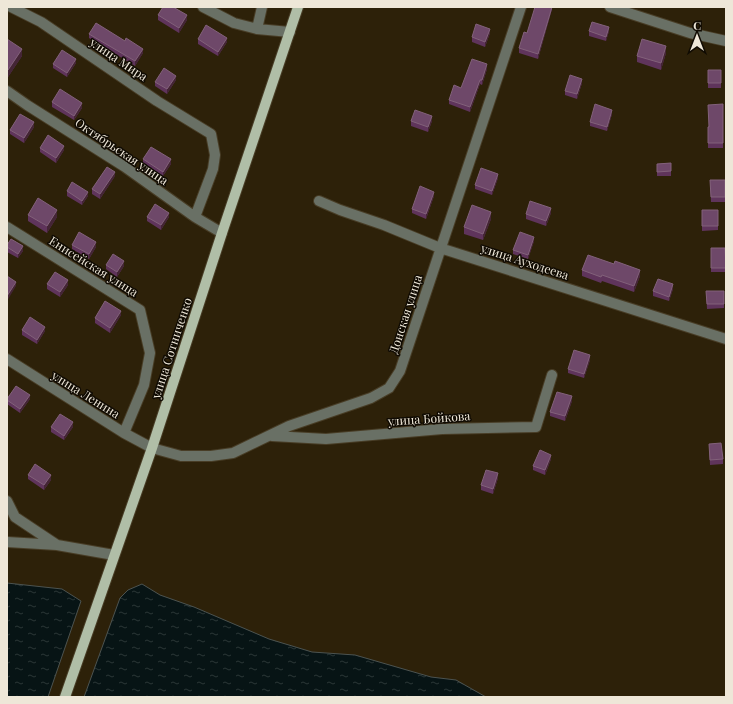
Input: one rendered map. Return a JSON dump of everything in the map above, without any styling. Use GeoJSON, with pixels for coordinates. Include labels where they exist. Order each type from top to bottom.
{"type":"FeatureCollection","features":[{"type":"Feature","properties":{"kind":"main road","name":"улица Сотниченко"},"geometry":{"type":"LineString","coordinates":[[65,697],[152,448],[298,7]]}},
{"type":"Feature","properties":{"kind":"street","name":"улица Мира"},"geometry":{"type":"LineString","coordinates":[[11,7],[41,22],[157,101],[211,134],[215,155],[213,169],[195,217]]}},
{"type":"Feature","properties":{"kind":"street"},"geometry":{"type":"LineString","coordinates":[[203,7],[234,23],[290,32]]}},
{"type":"Feature","properties":{"kind":"street"},"geometry":{"type":"LineString","coordinates":[[258,28],[262,7]]}},
{"type":"Feature","properties":{"kind":"street","name":"Донская улица"},"geometry":{"type":"LineString","coordinates":[[152,448],[181,456],[211,456],[233,453],[289,426],[371,398],[389,388],[400,370],[521,7]]}},
{"type":"Feature","properties":{"kind":"street"},"geometry":{"type":"LineString","coordinates":[[610,7],[690,33],[726,41]]}},
{"type":"Feature","properties":{"kind":"street","name":"Октябрьская улица"},"geometry":{"type":"LineString","coordinates":[[7,91],[27,106],[125,167],[195,217],[222,233]]}},
{"type":"Feature","properties":{"kind":"street","name":"улица Ауходеева"},"geometry":{"type":"LineString","coordinates":[[319,201],[440,248],[726,339]]}},
{"type":"Feature","properties":{"kind":"street","name":"Енисейская улица"},"geometry":{"type":"LineString","coordinates":[[7,226],[140,310],[150,353],[144,385],[124,433]]}},
{"type":"Feature","properties":{"kind":"street","name":"улица Ленина"},"geometry":{"type":"LineString","coordinates":[[7,359],[124,433],[152,448]]}},
{"type":"Feature","properties":{"kind":"street","name":"улица Бойкова"},"geometry":{"type":"LineString","coordinates":[[270,436],[326,439],[442,429],[536,427],[552,375]]}},
{"type":"Feature","properties":{"kind":"street"},"geometry":{"type":"LineString","coordinates":[[7,501],[15,516],[57,545]]}},
{"type":"Feature","properties":{"kind":"street"},"geometry":{"type":"LineString","coordinates":[[7,542],[57,545],[114,555]]}},
{"type":"Feature","properties":{"kind":"water"},"geometry":{"type":"Polygon","coordinates":[[[7,583],[62,589],[81,601],[48,697],[7,697],[7,583]]]}},
{"type":"Feature","properties":{"kind":"water"},"geometry":{"type":"Polygon","coordinates":[[[142,584],[160,595],[194,607],[269,639],[312,652],[355,655],[431,677],[456,680],[486,697],[84,697],[120,598],[128,590],[142,584]]]}},
{"type":"Feature","properties":{"kind":"building"},"geometry":{"type":"Polygon","coordinates":[[[163,7],[173,7],[187,15],[179,28],[158,15],[163,7]]]}},
{"type":"Feature","properties":{"kind":"building"},"geometry":{"type":"Polygon","coordinates":[[[535,7],[552,7],[538,54],[519,48],[524,32],[527,33],[535,7]]]}},
{"type":"Feature","properties":{"kind":"building"},"geometry":{"type":"Polygon","coordinates":[[[592,22],[609,27],[606,37],[589,31],[592,22]]]}},
{"type":"Feature","properties":{"kind":"building"},"geometry":{"type":"Polygon","coordinates":[[[96,23],[125,41],[126,38],[143,49],[135,61],[89,34],[96,23]]]}},
{"type":"Feature","properties":{"kind":"building"},"geometry":{"type":"Polygon","coordinates":[[[476,24],[490,29],[485,42],[472,37],[476,24]]]}},
{"type":"Feature","properties":{"kind":"building"},"geometry":{"type":"Polygon","coordinates":[[[206,25],[227,38],[218,52],[198,39],[206,25]]]}},
{"type":"Feature","properties":{"kind":"building"},"geometry":{"type":"Polygon","coordinates":[[[7,39],[22,49],[8,70],[7,70],[7,39]]]}},
{"type":"Feature","properties":{"kind":"building"},"geometry":{"type":"Polygon","coordinates":[[[642,39],[666,46],[661,63],[637,56],[642,39]]]}},
{"type":"Feature","properties":{"kind":"building"},"geometry":{"type":"Polygon","coordinates":[[[62,50],[76,59],[67,73],[53,64],[62,50]]]}},
{"type":"Feature","properties":{"kind":"building"},"geometry":{"type":"Polygon","coordinates":[[[472,59],[487,64],[482,80],[480,80],[470,107],[449,100],[454,85],[461,88],[472,59]]]}},
{"type":"Feature","properties":{"kind":"building"},"geometry":{"type":"Polygon","coordinates":[[[164,68],[176,76],[167,89],[155,82],[164,68]]]}},
{"type":"Feature","properties":{"kind":"building"},"geometry":{"type":"Polygon","coordinates":[[[708,70],[721,70],[721,83],[708,83],[708,70]]]}},
{"type":"Feature","properties":{"kind":"building"},"geometry":{"type":"Polygon","coordinates":[[[570,75],[582,79],[577,94],[565,91],[570,75]]]}},
{"type":"Feature","properties":{"kind":"building"},"geometry":{"type":"Polygon","coordinates":[[[60,89],[82,103],[74,116],[52,102],[60,89]]]}},
{"type":"Feature","properties":{"kind":"building"},"geometry":{"type":"Polygon","coordinates":[[[595,104],[612,110],[607,127],[590,122],[595,104]]]}},
{"type":"Feature","properties":{"kind":"building"},"geometry":{"type":"Polygon","coordinates":[[[723,104],[723,143],[708,143],[708,105],[723,104]]]}},
{"type":"Feature","properties":{"kind":"building"},"geometry":{"type":"Polygon","coordinates":[[[415,110],[432,116],[428,127],[411,121],[415,110]]]}},
{"type":"Feature","properties":{"kind":"building"},"geometry":{"type":"Polygon","coordinates":[[[20,114],[34,122],[24,138],[10,130],[20,114]]]}},
{"type":"Feature","properties":{"kind":"building"},"geometry":{"type":"Polygon","coordinates":[[[48,135],[64,146],[56,158],[40,148],[48,135]]]}},
{"type":"Feature","properties":{"kind":"building"},"geometry":{"type":"Polygon","coordinates":[[[151,147],[171,159],[163,172],[143,159],[151,147]]]}},
{"type":"Feature","properties":{"kind":"building"},"geometry":{"type":"Polygon","coordinates":[[[671,163],[671,171],[657,172],[657,164],[671,163]]]}},
{"type":"Feature","properties":{"kind":"building"},"geometry":{"type":"Polygon","coordinates":[[[107,167],[115,172],[100,194],[92,189],[107,167]]]}},
{"type":"Feature","properties":{"kind":"building"},"geometry":{"type":"Polygon","coordinates":[[[481,168],[498,174],[492,191],[475,185],[481,168]]]}},
{"type":"Feature","properties":{"kind":"building"},"geometry":{"type":"Polygon","coordinates":[[[710,180],[725,180],[725,197],[711,197],[710,180]]]}},
{"type":"Feature","properties":{"kind":"building"},"geometry":{"type":"Polygon","coordinates":[[[72,182],[88,192],[82,201],[67,191],[72,182]]]}},
{"type":"Feature","properties":{"kind":"building"},"geometry":{"type":"Polygon","coordinates":[[[420,186],[434,192],[426,214],[412,209],[420,186]]]}},
{"type":"Feature","properties":{"kind":"building"},"geometry":{"type":"Polygon","coordinates":[[[38,198],[57,210],[47,226],[28,215],[38,198]]]}},
{"type":"Feature","properties":{"kind":"building"},"geometry":{"type":"Polygon","coordinates":[[[530,201],[551,208],[546,221],[526,214],[530,201]]]}},
{"type":"Feature","properties":{"kind":"building"},"geometry":{"type":"Polygon","coordinates":[[[155,204],[169,213],[161,225],[147,217],[155,204]]]}},
{"type":"Feature","properties":{"kind":"building"},"geometry":{"type":"Polygon","coordinates":[[[472,205],[491,212],[483,234],[464,227],[472,205]]]}},
{"type":"Feature","properties":{"kind":"building"},"geometry":{"type":"Polygon","coordinates":[[[702,210],[718,210],[718,226],[702,226],[702,210]]]}},
{"type":"Feature","properties":{"kind":"building"},"geometry":{"type":"Polygon","coordinates":[[[79,232],[96,242],[89,254],[72,245],[79,232]]]}},
{"type":"Feature","properties":{"kind":"building"},"geometry":{"type":"Polygon","coordinates":[[[520,232],[534,237],[528,255],[513,250],[520,232]]]}},
{"type":"Feature","properties":{"kind":"building"},"geometry":{"type":"Polygon","coordinates":[[[11,239],[23,246],[18,254],[7,247],[11,239]]]}},
{"type":"Feature","properties":{"kind":"building"},"geometry":{"type":"Polygon","coordinates":[[[711,248],[725,248],[726,268],[711,268],[711,248]]]}},
{"type":"Feature","properties":{"kind":"building"},"geometry":{"type":"Polygon","coordinates":[[[113,254],[124,261],[117,272],[106,265],[113,254]]]}},
{"type":"Feature","properties":{"kind":"building"},"geometry":{"type":"Polygon","coordinates":[[[588,255],[614,264],[615,261],[640,270],[634,286],[582,270],[588,255]]]}},
{"type":"Feature","properties":{"kind":"building"},"geometry":{"type":"Polygon","coordinates":[[[55,272],[68,280],[60,292],[47,284],[55,272]]]}},
{"type":"Feature","properties":{"kind":"building"},"geometry":{"type":"Polygon","coordinates":[[[7,276],[16,282],[7,296],[7,276]]]}},
{"type":"Feature","properties":{"kind":"building"},"geometry":{"type":"Polygon","coordinates":[[[658,279],[673,284],[669,297],[653,291],[658,279]]]}},
{"type":"Feature","properties":{"kind":"building"},"geometry":{"type":"Polygon","coordinates":[[[706,291],[724,291],[724,304],[707,304],[706,291]]]}},
{"type":"Feature","properties":{"kind":"building"},"geometry":{"type":"Polygon","coordinates":[[[105,301],[121,311],[110,328],[95,318],[105,301]]]}},
{"type":"Feature","properties":{"kind":"building"},"geometry":{"type":"Polygon","coordinates":[[[30,317],[45,327],[37,340],[22,330],[30,317]]]}},
{"type":"Feature","properties":{"kind":"building"},"geometry":{"type":"Polygon","coordinates":[[[574,350],[590,355],[584,374],[568,369],[574,350]]]}},
{"type":"Feature","properties":{"kind":"building"},"geometry":{"type":"Polygon","coordinates":[[[16,386],[30,395],[20,409],[7,400],[16,386]]]}},
{"type":"Feature","properties":{"kind":"building"},"geometry":{"type":"Polygon","coordinates":[[[557,392],[572,396],[565,416],[550,412],[557,392]]]}},
{"type":"Feature","properties":{"kind":"building"},"geometry":{"type":"Polygon","coordinates":[[[60,414],[73,422],[64,436],[51,427],[60,414]]]}},
{"type":"Feature","properties":{"kind":"building"},"geometry":{"type":"Polygon","coordinates":[[[721,443],[723,459],[710,460],[709,444],[721,443]]]}},
{"type":"Feature","properties":{"kind":"building"},"geometry":{"type":"Polygon","coordinates":[[[540,450],[551,455],[545,470],[533,466],[540,450]]]}},
{"type":"Feature","properties":{"kind":"building"},"geometry":{"type":"Polygon","coordinates":[[[35,464],[51,475],[44,485],[28,475],[35,464]]]}},
{"type":"Feature","properties":{"kind":"building"},"geometry":{"type":"Polygon","coordinates":[[[486,470],[498,473],[493,489],[481,485],[486,470]]]}}]}
